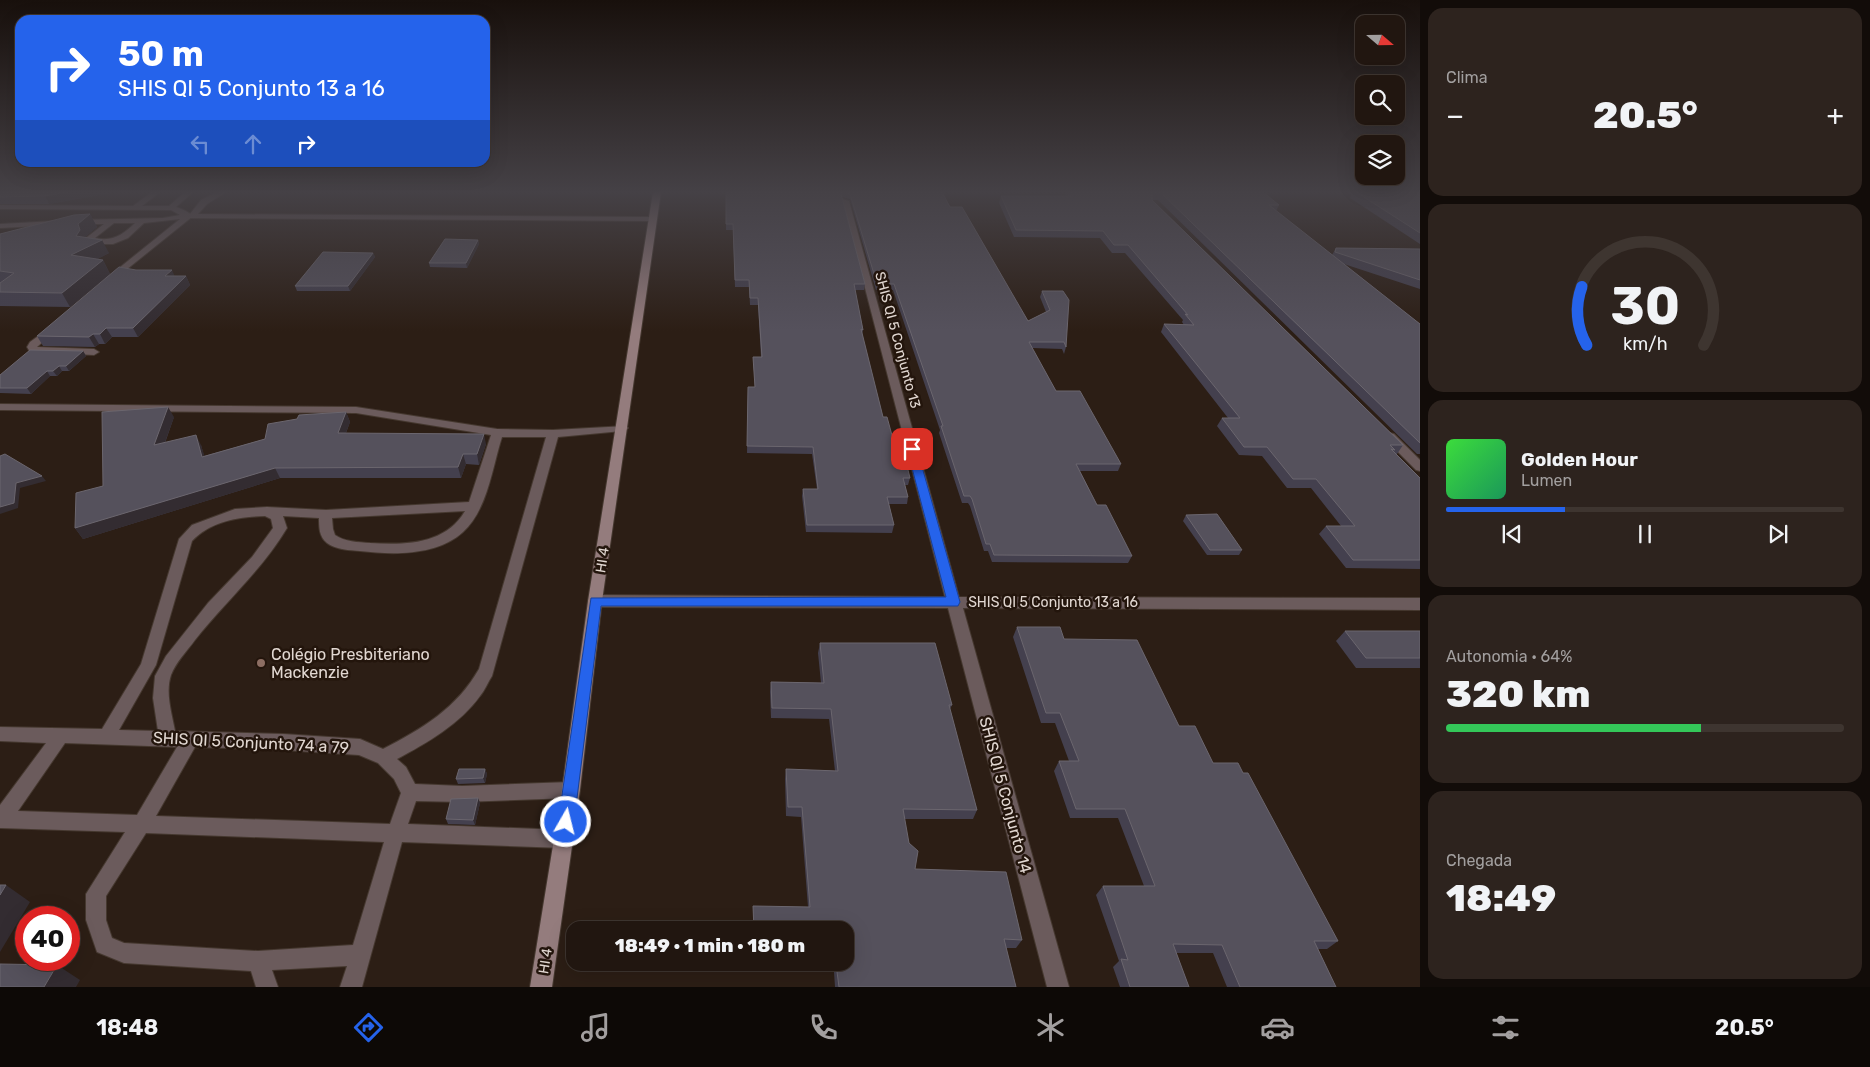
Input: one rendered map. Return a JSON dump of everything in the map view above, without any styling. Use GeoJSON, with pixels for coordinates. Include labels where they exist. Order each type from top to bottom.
{"type":"FeatureCollection","features":[{"type":"Feature","properties":{"kind":"street"},"geometry":{"type":"LineString","coordinates":[[90,238],[99,243],[122,238]]}},
{"type":"Feature","properties":{"kind":"street"},"geometry":{"type":"LineString","coordinates":[[100,288],[160,238]]}},
{"type":"Feature","properties":{"kind":"street","name":"HI 4"},"geometry":{"type":"LineString","coordinates":[[541,987],[571,790],[595,601],[649,238]]}},
{"type":"Feature","properties":{"kind":"street","name":"SHIS QI 5 Conjunto 13"},"geometry":{"type":"LineString","coordinates":[[855,238],[954,602]]}},
{"type":"Feature","properties":{"kind":"street"},"geometry":{"type":"LineString","coordinates":[[63,319],[34,344],[32,348],[34,350],[94,352]]}},
{"type":"Feature","properties":{"kind":"street"},"geometry":{"type":"LineString","coordinates":[[0,407],[356,410],[497,432],[553,434],[622,428]]}},
{"type":"Feature","properties":{"kind":"street"},"geometry":{"type":"LineString","coordinates":[[326,514],[326,530],[333,541],[347,546],[393,549],[419,547],[445,536],[459,528],[474,506],[497,432]]}},
{"type":"Feature","properties":{"kind":"street"},"geometry":{"type":"LineString","coordinates":[[1385,432],[1420,467]]}},
{"type":"Feature","properties":{"kind":"street"},"geometry":{"type":"LineString","coordinates":[[384,757],[424,736],[452,714],[475,691],[486,671],[553,434]]}},
{"type":"Feature","properties":{"kind":"street"},"geometry":{"type":"LineString","coordinates":[[107,736],[148,665],[186,539],[197,528],[235,513],[267,511],[326,514],[474,506]]}},
{"type":"Feature","properties":{"kind":"street"},"geometry":{"type":"LineString","coordinates":[[168,738],[161,698],[163,676],[171,660],[213,607],[257,561],[280,528],[277,517],[267,511]]}},
{"type":"Feature","properties":{"kind":"street","name":"SHIS QI 5 Conjunto 13 a 16"},"geometry":{"type":"LineString","coordinates":[[595,601],[1420,604]]}},
{"type":"Feature","properties":{"kind":"street","name":"SHIS QI 5 Conjunto 14"},"geometry":{"type":"LineString","coordinates":[[954,602],[1058,987]]}},
{"type":"Feature","properties":{"kind":"street"},"geometry":{"type":"LineString","coordinates":[[148,665],[171,660]]}},
{"type":"Feature","properties":{"kind":"street","name":"SHIS QI 5 Conjunto 74 a 79"},"geometry":{"type":"LineString","coordinates":[[0,734],[283,742],[360,747],[384,757],[400,773],[410,792]]}},
{"type":"Feature","properties":{"kind":"street"},"geometry":{"type":"LineString","coordinates":[[0,819],[61,735]]}},
{"type":"Feature","properties":{"kind":"street"},"geometry":{"type":"LineString","coordinates":[[190,740],[142,823],[96,894],[96,920],[104,945],[124,954],[258,961],[360,955]]}},
{"type":"Feature","properties":{"kind":"street"},"geometry":{"type":"LineString","coordinates":[[351,987],[395,835],[410,792],[462,794],[571,790]]}},
{"type":"Feature","properties":{"kind":"street"},"geometry":{"type":"LineString","coordinates":[[0,819],[142,823],[395,835],[564,839]]}},
{"type":"Feature","properties":{"kind":"street"},"geometry":{"type":"LineString","coordinates":[[258,961],[267,987]]}},
{"type":"Feature","properties":{"kind":"building"},"geometry":{"type":"Polygon","coordinates":[[[0,238],[89,238],[102,240],[71,255],[103,260],[62,293],[0,292],[0,283],[14,273],[0,271],[0,238]]]}},
{"type":"Feature","properties":{"kind":"building"},"geometry":{"type":"Polygon","coordinates":[[[734,238],[853,238],[865,284],[854,284],[863,330],[861,329],[883,417],[887,417],[896,450],[903,450],[910,478],[903,478],[908,497],[887,497],[894,525],[807,525],[803,489],[818,489],[813,447],[747,446],[748,387],[755,387],[753,357],[762,357],[758,298],[750,298],[749,280],[735,280],[734,238]]]}},
{"type":"Feature","properties":{"kind":"building"},"geometry":{"type":"Polygon","coordinates":[[[863,238],[980,238],[1028,321],[1050,310],[1042,291],[1063,291],[1069,300],[1066,347],[1064,342],[1029,342],[1056,391],[1080,391],[1121,464],[1076,464],[1097,505],[1106,505],[1132,556],[994,555],[990,544],[986,544],[972,499],[970,496],[964,496],[941,426],[943,426],[894,284],[877,284],[863,238]]]}},
{"type":"Feature","properties":{"kind":"building"},"geometry":{"type":"Polygon","coordinates":[[[1109,238],[1191,238],[1403,445],[1390,445],[1395,450],[1391,449],[1420,478],[1420,560],[1353,560],[1326,526],[1355,526],[1316,479],[1293,479],[1267,447],[1244,447],[1222,418],[1240,418],[1164,324],[1194,325],[1185,314],[1188,315],[1128,245],[1114,245],[1109,238]]]}},
{"type":"Feature","properties":{"kind":"building"},"geometry":{"type":"Polygon","coordinates":[[[1208,238],[1311,238],[1420,324],[1420,443],[1208,238]]]}},
{"type":"Feature","properties":{"kind":"building"},"geometry":{"type":"Polygon","coordinates":[[[445,239],[478,240],[466,263],[429,263],[445,239]]]}},
{"type":"Feature","properties":{"kind":"building"},"geometry":{"type":"Polygon","coordinates":[[[1336,248],[1420,249],[1420,280],[1335,252],[1336,248]]]}},
{"type":"Feature","properties":{"kind":"building"},"geometry":{"type":"Polygon","coordinates":[[[323,252],[373,253],[348,286],[295,286],[323,252]]]}},
{"type":"Feature","properties":{"kind":"building"},"geometry":{"type":"Polygon","coordinates":[[[119,267],[136,270],[172,270],[165,276],[186,276],[133,328],[106,328],[100,334],[93,334],[89,337],[37,336],[119,267]]]}},
{"type":"Feature","properties":{"kind":"building"},"geometry":{"type":"Polygon","coordinates":[[[30,350],[83,351],[66,366],[59,366],[53,371],[47,371],[27,388],[0,388],[0,375],[30,350]]]}},
{"type":"Feature","properties":{"kind":"building"},"geometry":{"type":"Polygon","coordinates":[[[168,407],[154,445],[196,435],[202,457],[265,439],[268,424],[297,419],[299,415],[346,412],[338,433],[484,434],[477,454],[463,454],[458,467],[275,468],[75,528],[76,493],[103,486],[102,412],[168,407]]]}},
{"type":"Feature","properties":{"kind":"building"},"geometry":{"type":"Polygon","coordinates":[[[5,454],[42,476],[16,483],[14,503],[0,507],[0,456],[5,454]]]}},
{"type":"Feature","properties":{"kind":"building"},"geometry":{"type":"Polygon","coordinates":[[[1217,514],[1242,550],[1210,550],[1186,515],[1217,514]]]}},
{"type":"Feature","properties":{"kind":"building"},"geometry":{"type":"Polygon","coordinates":[[[1017,627],[1060,627],[1064,639],[1137,640],[1179,726],[1195,726],[1213,763],[1238,763],[1243,773],[1248,773],[1338,941],[1314,941],[1336,987],[1240,987],[1222,945],[1173,944],[1189,987],[1130,987],[1121,959],[1128,960],[1103,886],[1155,886],[1125,809],[1076,809],[1059,761],[1079,761],[1060,713],[1046,713],[1017,627]]]}},
{"type":"Feature","properties":{"kind":"building"},"geometry":{"type":"Polygon","coordinates":[[[1345,631],[1420,631],[1420,658],[1366,658],[1345,631]]]}},
{"type":"Feature","properties":{"kind":"building"},"geometry":{"type":"Polygon","coordinates":[[[820,643],[935,643],[952,705],[949,705],[977,810],[903,809],[909,843],[918,851],[915,869],[1006,872],[1022,940],[1004,939],[1016,987],[839,987],[837,971],[854,971],[854,921],[754,921],[753,906],[810,907],[802,807],[788,807],[786,769],[838,771],[831,709],[772,708],[771,682],[824,683],[820,643]]]}},
{"type":"Feature","properties":{"kind":"building"},"geometry":{"type":"Polygon","coordinates":[[[459,769],[485,769],[483,778],[456,779],[459,769]]]}},
{"type":"Feature","properties":{"kind":"building"},"geometry":{"type":"Polygon","coordinates":[[[478,798],[473,820],[446,819],[451,799],[478,798]]]}},
{"type":"Feature","properties":{"kind":"building"},"geometry":{"type":"Polygon","coordinates":[[[0,885],[6,885],[0,895],[0,885]]]}},
{"type":"Feature","properties":{"kind":"building"},"geometry":{"type":"Polygon","coordinates":[[[0,964],[15,964],[15,971],[53,971],[44,987],[0,987],[0,964]]]}},
{"type":"Feature","properties":{"kind":"place","name":"Colégio Presbiteriano Mackenzie"},"geometry":{"type":"Point","coordinates":[261,663]}},
{"type":"Feature","properties":{"kind":"route"},"geometry":{"type":"LineString","coordinates":[[566,822],[595,601],[954,602],[912,449]]}}]}
